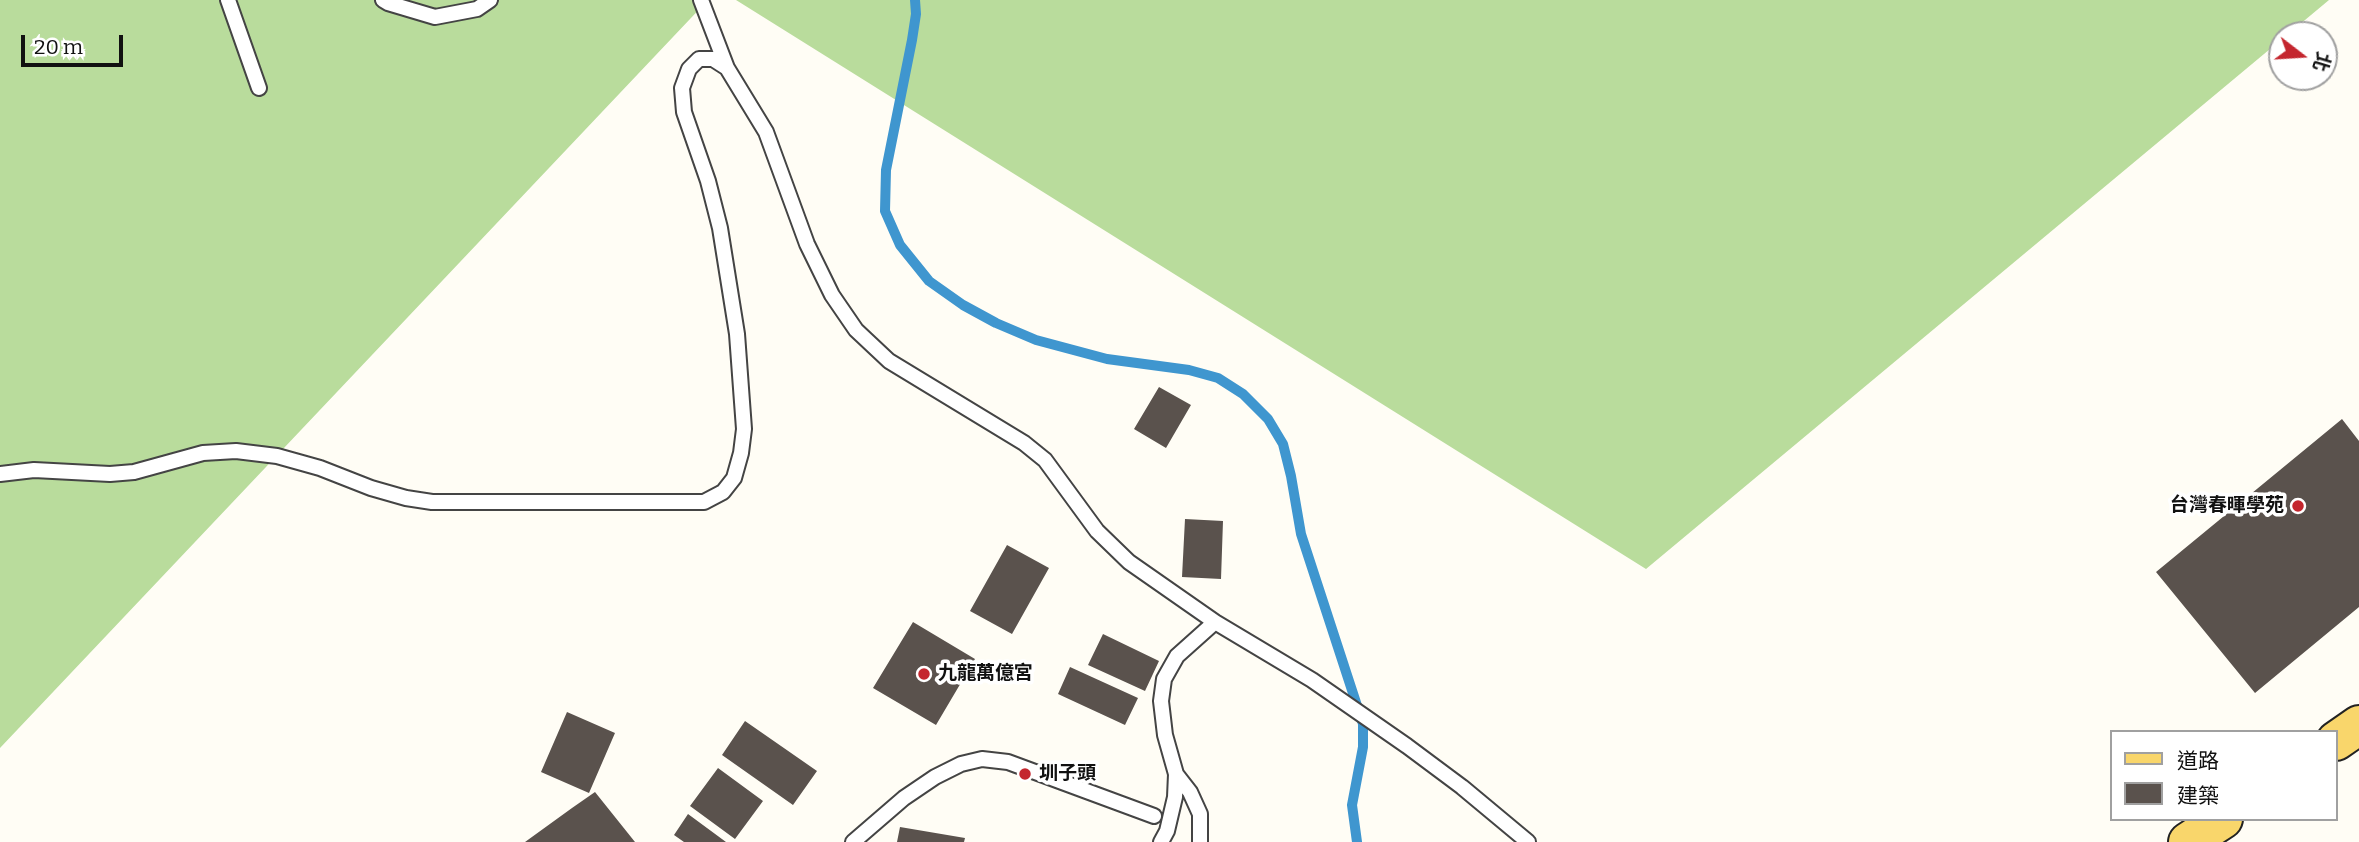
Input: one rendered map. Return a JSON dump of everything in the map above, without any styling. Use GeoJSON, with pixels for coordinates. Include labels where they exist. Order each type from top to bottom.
{"type":"FeatureCollection","features":[{"type":"Feature","properties":{"kind":"main road"},"geometry":{"type":"LineString","coordinates":[[2338,740],[2359,725]]}},
{"type":"Feature","properties":{"kind":"main road"},"geometry":{"type":"LineString","coordinates":[[2188,842],[2220,821]]}},
{"type":"Feature","properties":{"kind":"lane"},"geometry":{"type":"LineString","coordinates":[[228,0],[259,88]]}},
{"type":"Feature","properties":{"kind":"lane"},"geometry":{"type":"LineString","coordinates":[[383,0],[388,4],[435,17],[477,9],[490,0]]}},
{"type":"Feature","properties":{"kind":"lane"},"geometry":{"type":"LineString","coordinates":[[701,0],[727,68],[766,132],[807,244],[832,295],[856,330],[889,361],[1034,452],[1059,478],[1097,531],[1129,562],[1214,622],[1312,680],[1407,746],[1528,842]]}},
{"type":"Feature","properties":{"kind":"lane"},"geometry":{"type":"LineString","coordinates":[[0,474],[34,470],[110,474],[134,472],[203,453],[236,451],[276,456],[320,468],[371,488],[432,502],[704,502],[723,492],[734,478],[744,429],[737,334],[720,228],[708,181],[684,112],[682,88],[689,69],[699,59],[713,59],[727,68]]}},
{"type":"Feature","properties":{"kind":"lane"},"geometry":{"type":"LineString","coordinates":[[1161,842],[1167,831],[1175,797],[1176,774],[1165,735],[1161,701],[1164,680],[1177,656],[1214,622]]}},
{"type":"Feature","properties":{"kind":"lane"},"geometry":{"type":"LineString","coordinates":[[853,842],[904,798],[935,777],[961,764],[982,759],[1008,762],[1154,816]]}},
{"type":"Feature","properties":{"kind":"lane"},"geometry":{"type":"LineString","coordinates":[[1176,774],[1190,792],[1200,814],[1200,842]]}},
{"type":"Feature","properties":{"kind":"green space"},"geometry":{"type":"Polygon","coordinates":[[[0,0],[708,0],[0,748],[0,0]]]}},
{"type":"Feature","properties":{"kind":"green space"},"geometry":{"type":"Polygon","coordinates":[[[736,0],[2329,0],[2304,21],[2268,21],[2268,51],[1646,569],[736,0]]]}},
{"type":"Feature","properties":{"kind":"building"},"geometry":{"type":"Polygon","coordinates":[[[1159,387],[1191,405],[1166,448],[1134,429],[1159,387]]]}},
{"type":"Feature","properties":{"kind":"building","name":"台灣春暉學苑"},"geometry":{"type":"Polygon","coordinates":[[[2342,419],[2359,441],[2359,607],[2255,693],[2156,572],[2342,419]]]}},
{"type":"Feature","properties":{"kind":"building"},"geometry":{"type":"Polygon","coordinates":[[[1185,519],[1223,521],[1221,579],[1182,577],[1185,519]]]}},
{"type":"Feature","properties":{"kind":"building"},"geometry":{"type":"Polygon","coordinates":[[[1007,545],[1049,568],[1012,634],[970,611],[1007,545]]]}},
{"type":"Feature","properties":{"kind":"building","name":"九龍萬億宮"},"geometry":{"type":"Polygon","coordinates":[[[913,622],[975,659],[936,725],[873,688],[913,622]]]}},
{"type":"Feature","properties":{"kind":"building"},"geometry":{"type":"Polygon","coordinates":[[[1103,634],[1159,661],[1145,691],[1088,665],[1103,634]]]}},
{"type":"Feature","properties":{"kind":"building"},"geometry":{"type":"Polygon","coordinates":[[[1070,667],[1138,698],[1125,725],[1058,694],[1070,667]]]}},
{"type":"Feature","properties":{"kind":"building"},"geometry":{"type":"Polygon","coordinates":[[[567,712],[615,733],[589,793],[541,772],[567,712]]]}},
{"type":"Feature","properties":{"kind":"building"},"geometry":{"type":"Polygon","coordinates":[[[745,721],[817,771],[793,805],[722,755],[745,721]]]}},
{"type":"Feature","properties":{"kind":"building"},"geometry":{"type":"Polygon","coordinates":[[[718,768],[763,801],[735,839],[690,806],[718,768]]]}},
{"type":"Feature","properties":{"kind":"building"},"geometry":{"type":"Polygon","coordinates":[[[595,792],[635,842],[525,842],[572,808],[595,792]]]}},
{"type":"Feature","properties":{"kind":"building"},"geometry":{"type":"Polygon","coordinates":[[[688,814],[726,842],[684,842],[674,835],[688,814]]]}},
{"type":"Feature","properties":{"kind":"building"},"geometry":{"type":"Polygon","coordinates":[[[900,827],[965,838],[964,842],[897,842],[900,827]]]}},
{"type":"Feature","properties":{"kind":"waterway"},"geometry":{"type":"LineString","coordinates":[[915,0],[912,40],[886,170],[885,211],[900,245],[929,281],[963,305],[996,323],[1036,340],[1107,359],[1189,370],[1218,378],[1243,394],[1268,419],[1283,444],[1301,534],[1363,724],[1363,747],[1352,805],[1357,842]]}},
{"type":"Feature","properties":{"kind":"place","name":"台灣春暉學苑"},"geometry":{"type":"Point","coordinates":[2298,506]}},
{"type":"Feature","properties":{"kind":"place","name":"九龍萬億宮"},"geometry":{"type":"Point","coordinates":[924,674]}},
{"type":"Feature","properties":{"kind":"place","name":"圳子頭"},"geometry":{"type":"Point","coordinates":[1025,774]}}]}
